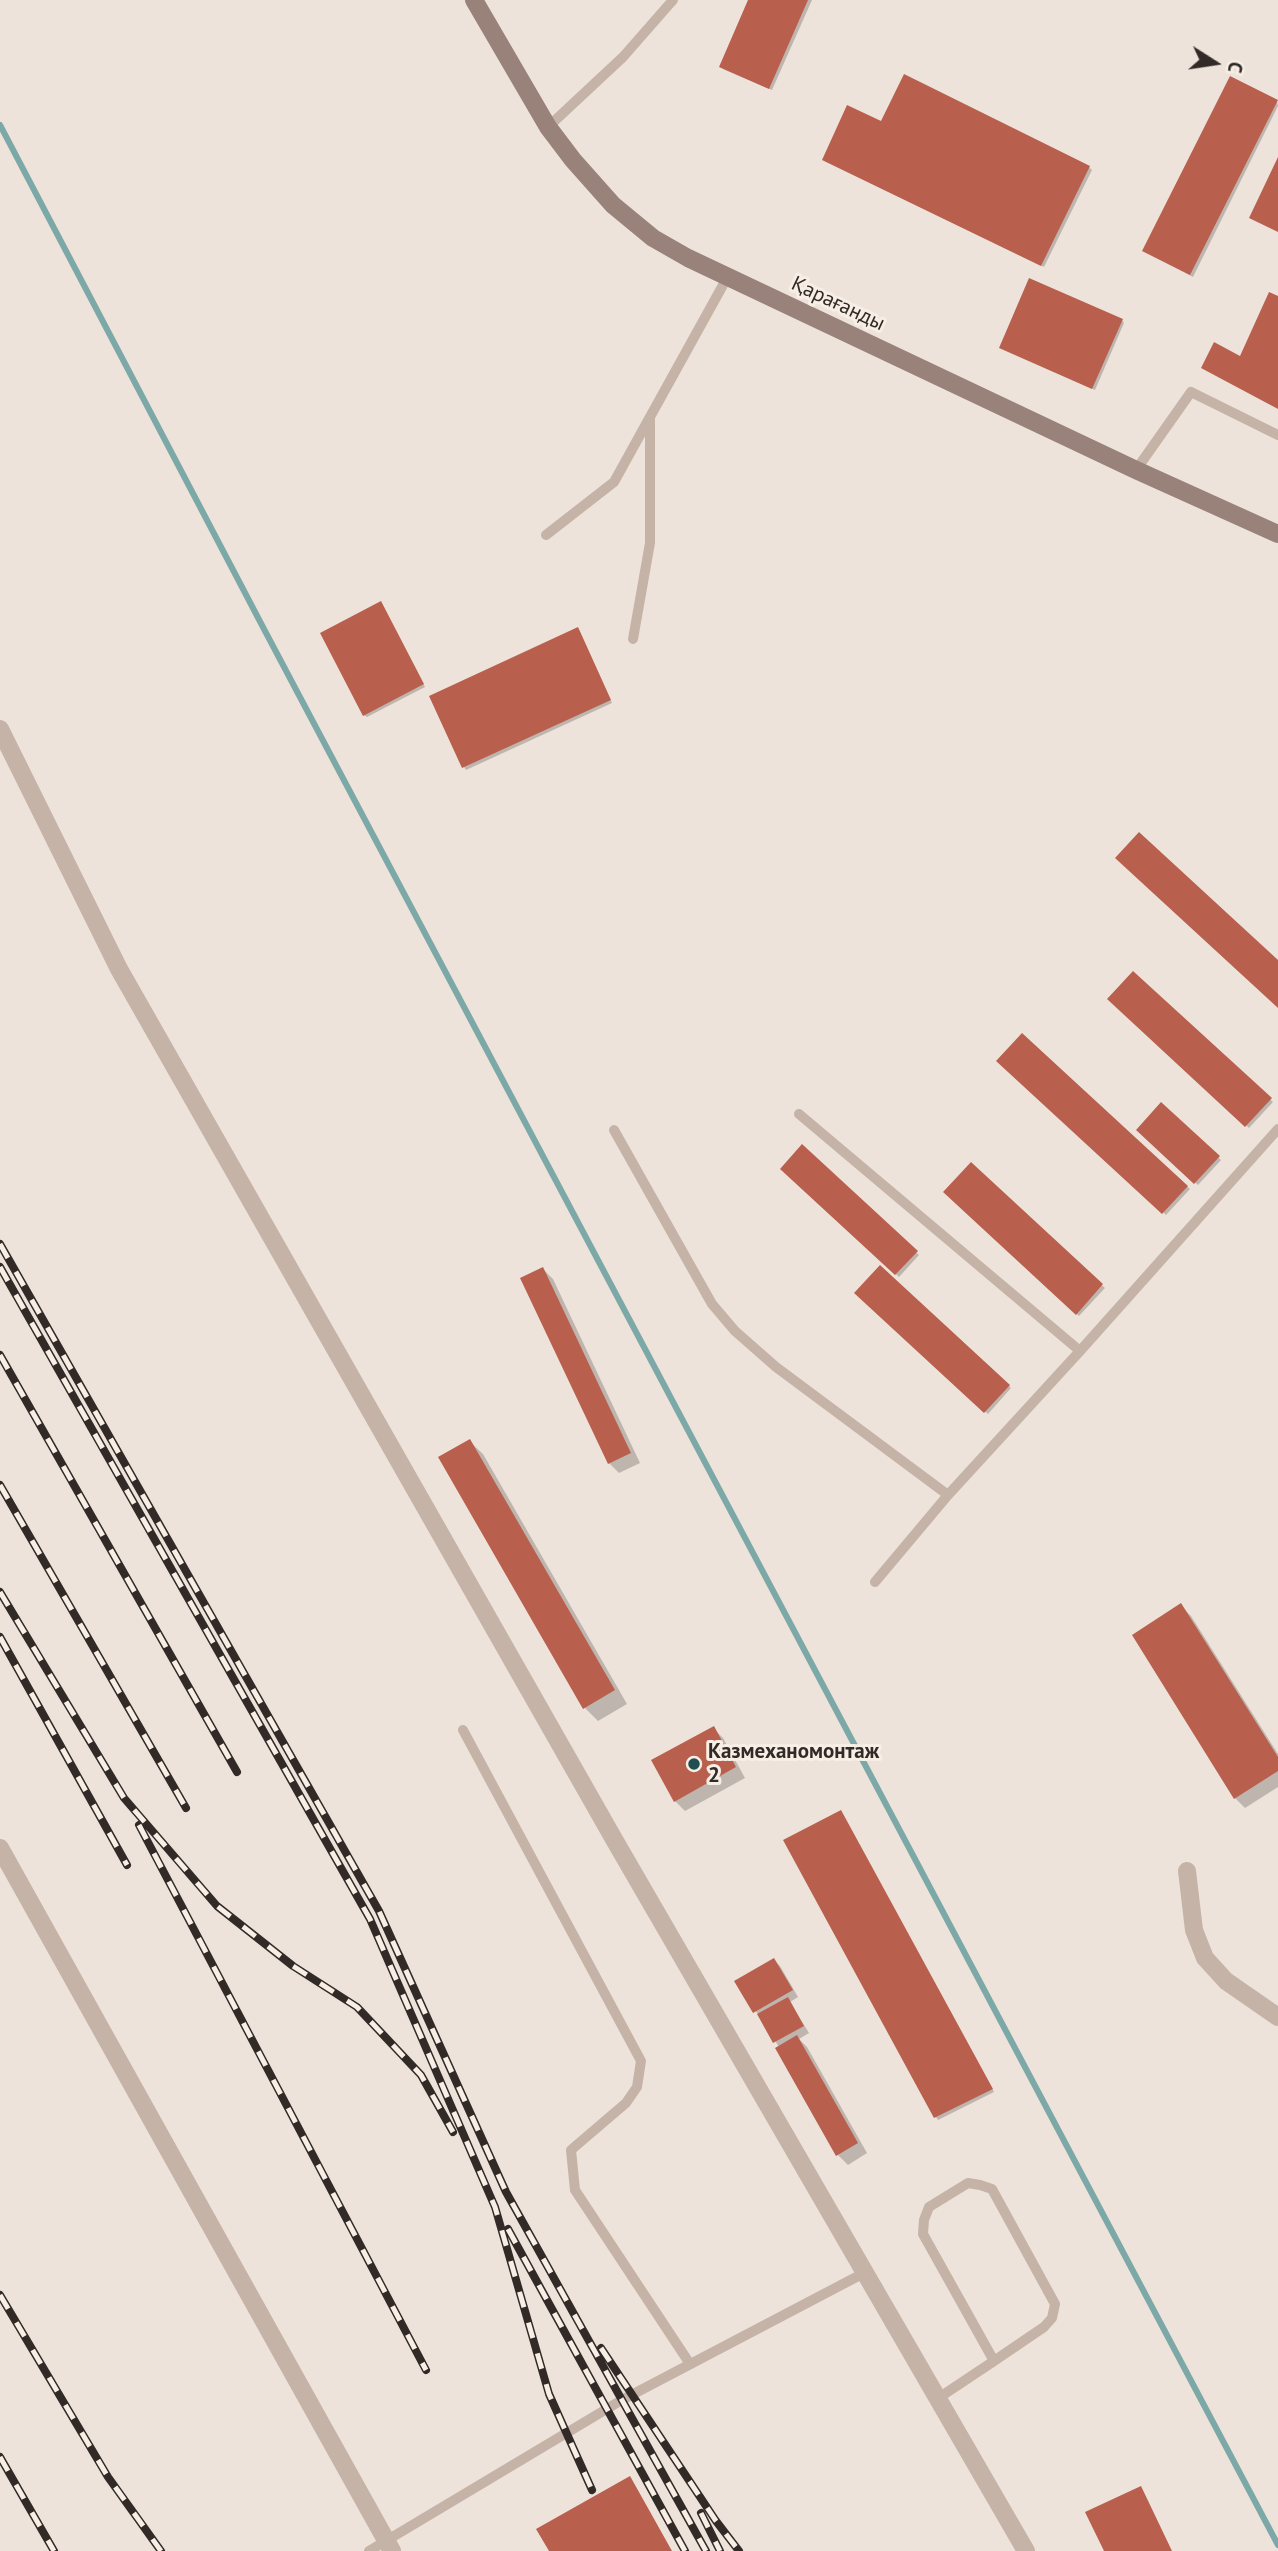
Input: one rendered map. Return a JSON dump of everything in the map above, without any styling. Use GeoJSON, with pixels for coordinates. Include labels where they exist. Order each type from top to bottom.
{"type":"FeatureCollection","features":[{"type":"Feature","properties":{"kind":"main road","name":"Қарағанды"},"geometry":{"type":"LineString","coordinates":[[474,0],[548,127],[613,205],[653,238],[688,258],[1136,470],[1278,534]]}},
{"type":"Feature","properties":{"kind":"street"},"geometry":{"type":"LineString","coordinates":[[0,729],[119,969],[601,1817],[1026,2551]]}},
{"type":"Feature","properties":{"kind":"street"},"geometry":{"type":"LineString","coordinates":[[0,1847],[389,2546]]}},
{"type":"Feature","properties":{"kind":"street"},"geometry":{"type":"LineString","coordinates":[[1187,1871],[1194,1930],[1205,1958],[1226,1981],[1278,2017]]}},
{"type":"Feature","properties":{"kind":"lane"},"geometry":{"type":"LineString","coordinates":[[548,127],[623,57],[673,0]]}},
{"type":"Feature","properties":{"kind":"lane"},"geometry":{"type":"LineString","coordinates":[[546,535],[614,482],[727,276]]}},
{"type":"Feature","properties":{"kind":"lane"},"geometry":{"type":"LineString","coordinates":[[1136,470],[1191,392],[1278,435]]}},
{"type":"Feature","properties":{"kind":"lane"},"geometry":{"type":"LineString","coordinates":[[633,639],[650,543],[650,415]]}},
{"type":"Feature","properties":{"kind":"lane"},"geometry":{"type":"LineString","coordinates":[[799,1114],[1080,1351]]}},
{"type":"Feature","properties":{"kind":"lane"},"geometry":{"type":"LineString","coordinates":[[875,1582],[947,1495],[1278,1129]]}},
{"type":"Feature","properties":{"kind":"lane"},"geometry":{"type":"LineString","coordinates":[[614,1130],[712,1304],[736,1331],[776,1367],[947,1495]]}},
{"type":"Feature","properties":{"kind":"lane"},"geometry":{"type":"LineString","coordinates":[[463,1730],[641,2061],[637,2087],[626,2103],[571,2150],[575,2190],[690,2364]]}},
{"type":"Feature","properties":{"kind":"lane"},"geometry":{"type":"LineString","coordinates":[[937,2399],[994,2361],[1044,2327],[1052,2318],[1055,2304],[992,2189],[968,2183],[929,2207],[923,2234],[994,2361]]}},
{"type":"Feature","properties":{"kind":"lane"},"geometry":{"type":"LineString","coordinates":[[369,2551],[389,2546],[620,2401],[864,2273]]}},
{"type":"Feature","properties":{"kind":"building"},"geometry":{"type":"Polygon","coordinates":[[[748,0],[808,0],[769,89],[719,67],[748,0]]]}},
{"type":"Feature","properties":{"kind":"building"},"geometry":{"type":"Polygon","coordinates":[[[904,74],[1090,166],[1041,266],[822,160],[847,105],[881,121],[904,74]]]}},
{"type":"Feature","properties":{"kind":"building"},"geometry":{"type":"Polygon","coordinates":[[[1230,76],[1278,100],[1190,275],[1142,251],[1230,76]]]}},
{"type":"Feature","properties":{"kind":"building"},"geometry":{"type":"Polygon","coordinates":[[[1278,157],[1278,232],[1249,218],[1278,157]]]}},
{"type":"Feature","properties":{"kind":"building"},"geometry":{"type":"Polygon","coordinates":[[[1029,278],[1123,319],[1092,389],[999,348],[1029,278]]]}},
{"type":"Feature","properties":{"kind":"building"},"geometry":{"type":"Polygon","coordinates":[[[1269,292],[1278,296],[1278,409],[1201,368],[1214,342],[1240,356],[1269,292]]]}},
{"type":"Feature","properties":{"kind":"building"},"geometry":{"type":"Polygon","coordinates":[[[381,601],[424,684],[363,716],[320,633],[381,601]]]}},
{"type":"Feature","properties":{"kind":"building"},"geometry":{"type":"Polygon","coordinates":[[[578,627],[611,700],[462,768],[429,696],[578,627]]]}},
{"type":"Feature","properties":{"kind":"building"},"geometry":{"type":"Polygon","coordinates":[[[1139,832],[1278,960],[1278,1008],[1115,858],[1139,832]]]}},
{"type":"Feature","properties":{"kind":"building"},"geometry":{"type":"Polygon","coordinates":[[[1133,971],[1272,1098],[1245,1127],[1107,999],[1133,971]]]}},
{"type":"Feature","properties":{"kind":"building"},"geometry":{"type":"Polygon","coordinates":[[[1022,1033],[1188,1186],[1162,1214],[996,1061],[1022,1033]]]}},
{"type":"Feature","properties":{"kind":"building"},"geometry":{"type":"Polygon","coordinates":[[[1161,1102],[1220,1156],[1194,1184],[1136,1130],[1161,1102]]]}},
{"type":"Feature","properties":{"kind":"building"},"geometry":{"type":"Polygon","coordinates":[[[802,1144],[918,1251],[895,1275],[780,1169],[802,1144]]]}},
{"type":"Feature","properties":{"kind":"building"},"geometry":{"type":"Polygon","coordinates":[[[971,1162],[1103,1284],[1076,1315],[943,1192],[971,1162]]]}},
{"type":"Feature","properties":{"kind":"building"},"geometry":{"type":"Polygon","coordinates":[[[880,1265],[1010,1385],[984,1413],[854,1293],[880,1265]]]}},
{"type":"Feature","properties":{"kind":"building"},"geometry":{"type":"Polygon","coordinates":[[[543,1267],[631,1453],[608,1464],[520,1278],[543,1267]]]}},
{"type":"Feature","properties":{"kind":"building"},"geometry":{"type":"Polygon","coordinates":[[[470,1439],[615,1690],[583,1709],[438,1457],[470,1439]]]}},
{"type":"Feature","properties":{"kind":"building"},"geometry":{"type":"Polygon","coordinates":[[[1181,1603],[1278,1757],[1278,1771],[1234,1799],[1132,1635],[1181,1603]]]}},
{"type":"Feature","properties":{"kind":"building","name":"Казмеханомонтаж 2"},"geometry":{"type":"Polygon","coordinates":[[[714,1726],[736,1767],[674,1802],[651,1760],[714,1726]]]}},
{"type":"Feature","properties":{"kind":"building"},"geometry":{"type":"Polygon","coordinates":[[[841,1810],[993,2089],[934,2118],[783,1840],[841,1810]]]}},
{"type":"Feature","properties":{"kind":"building"},"geometry":{"type":"Polygon","coordinates":[[[774,1958],[793,1990],[753,2013],[734,1981],[774,1958]]]}},
{"type":"Feature","properties":{"kind":"building"},"geometry":{"type":"Polygon","coordinates":[[[788,1997],[804,2026],[773,2043],[757,2014],[788,1997]]]}},
{"type":"Feature","properties":{"kind":"building"},"geometry":{"type":"Polygon","coordinates":[[[797,2035],[858,2143],[836,2156],[775,2048],[797,2035]]]}},
{"type":"Feature","properties":{"kind":"building"},"geometry":{"type":"Polygon","coordinates":[[[630,2476],[672,2551],[549,2551],[536,2529],[630,2476]]]}},
{"type":"Feature","properties":{"kind":"building"},"geometry":{"type":"Polygon","coordinates":[[[1141,2486],[1172,2551],[1104,2551],[1085,2512],[1141,2486]]]}},
{"type":"Feature","properties":{"kind":"waterway"},"geometry":{"type":"LineString","coordinates":[[0,125],[1278,2545]]}},
{"type":"Feature","properties":{"kind":"railway"},"geometry":{"type":"LineString","coordinates":[[0,1244],[379,1911],[506,2192],[706,2551]]}},
{"type":"Feature","properties":{"kind":"railway"},"geometry":{"type":"LineString","coordinates":[[0,1267],[370,1919],[495,2207],[549,2394],[592,2490]]}},
{"type":"Feature","properties":{"kind":"railway"},"geometry":{"type":"LineString","coordinates":[[0,1355],[237,1772]]}},
{"type":"Feature","properties":{"kind":"railway"},"geometry":{"type":"LineString","coordinates":[[0,1485],[186,1808]]}},
{"type":"Feature","properties":{"kind":"railway"},"geometry":{"type":"LineString","coordinates":[[0,1592],[124,1798],[217,1906],[293,1966],[357,2007],[421,2075],[453,2132]]}},
{"type":"Feature","properties":{"kind":"railway"},"geometry":{"type":"LineString","coordinates":[[0,1637],[127,1865]]}},
{"type":"Feature","properties":{"kind":"railway"},"geometry":{"type":"LineString","coordinates":[[139,1825],[426,2370]]}},
{"type":"Feature","properties":{"kind":"railway"},"geometry":{"type":"LineString","coordinates":[[508,2229],[685,2551]]}},
{"type":"Feature","properties":{"kind":"railway"},"geometry":{"type":"LineString","coordinates":[[0,2295],[108,2477],[161,2551]]}},
{"type":"Feature","properties":{"kind":"railway"},"geometry":{"type":"LineString","coordinates":[[601,2348],[716,2521],[739,2551]]}},
{"type":"Feature","properties":{"kind":"railway"},"geometry":{"type":"LineString","coordinates":[[0,2457],[54,2551]]}},
{"type":"Feature","properties":{"kind":"railway"},"geometry":{"type":"LineString","coordinates":[[701,2513],[720,2551]]}},
{"type":"Feature","properties":{"kind":"place","name":"Казмеханомонтаж 2"},"geometry":{"type":"Point","coordinates":[694,1764]}}]}
